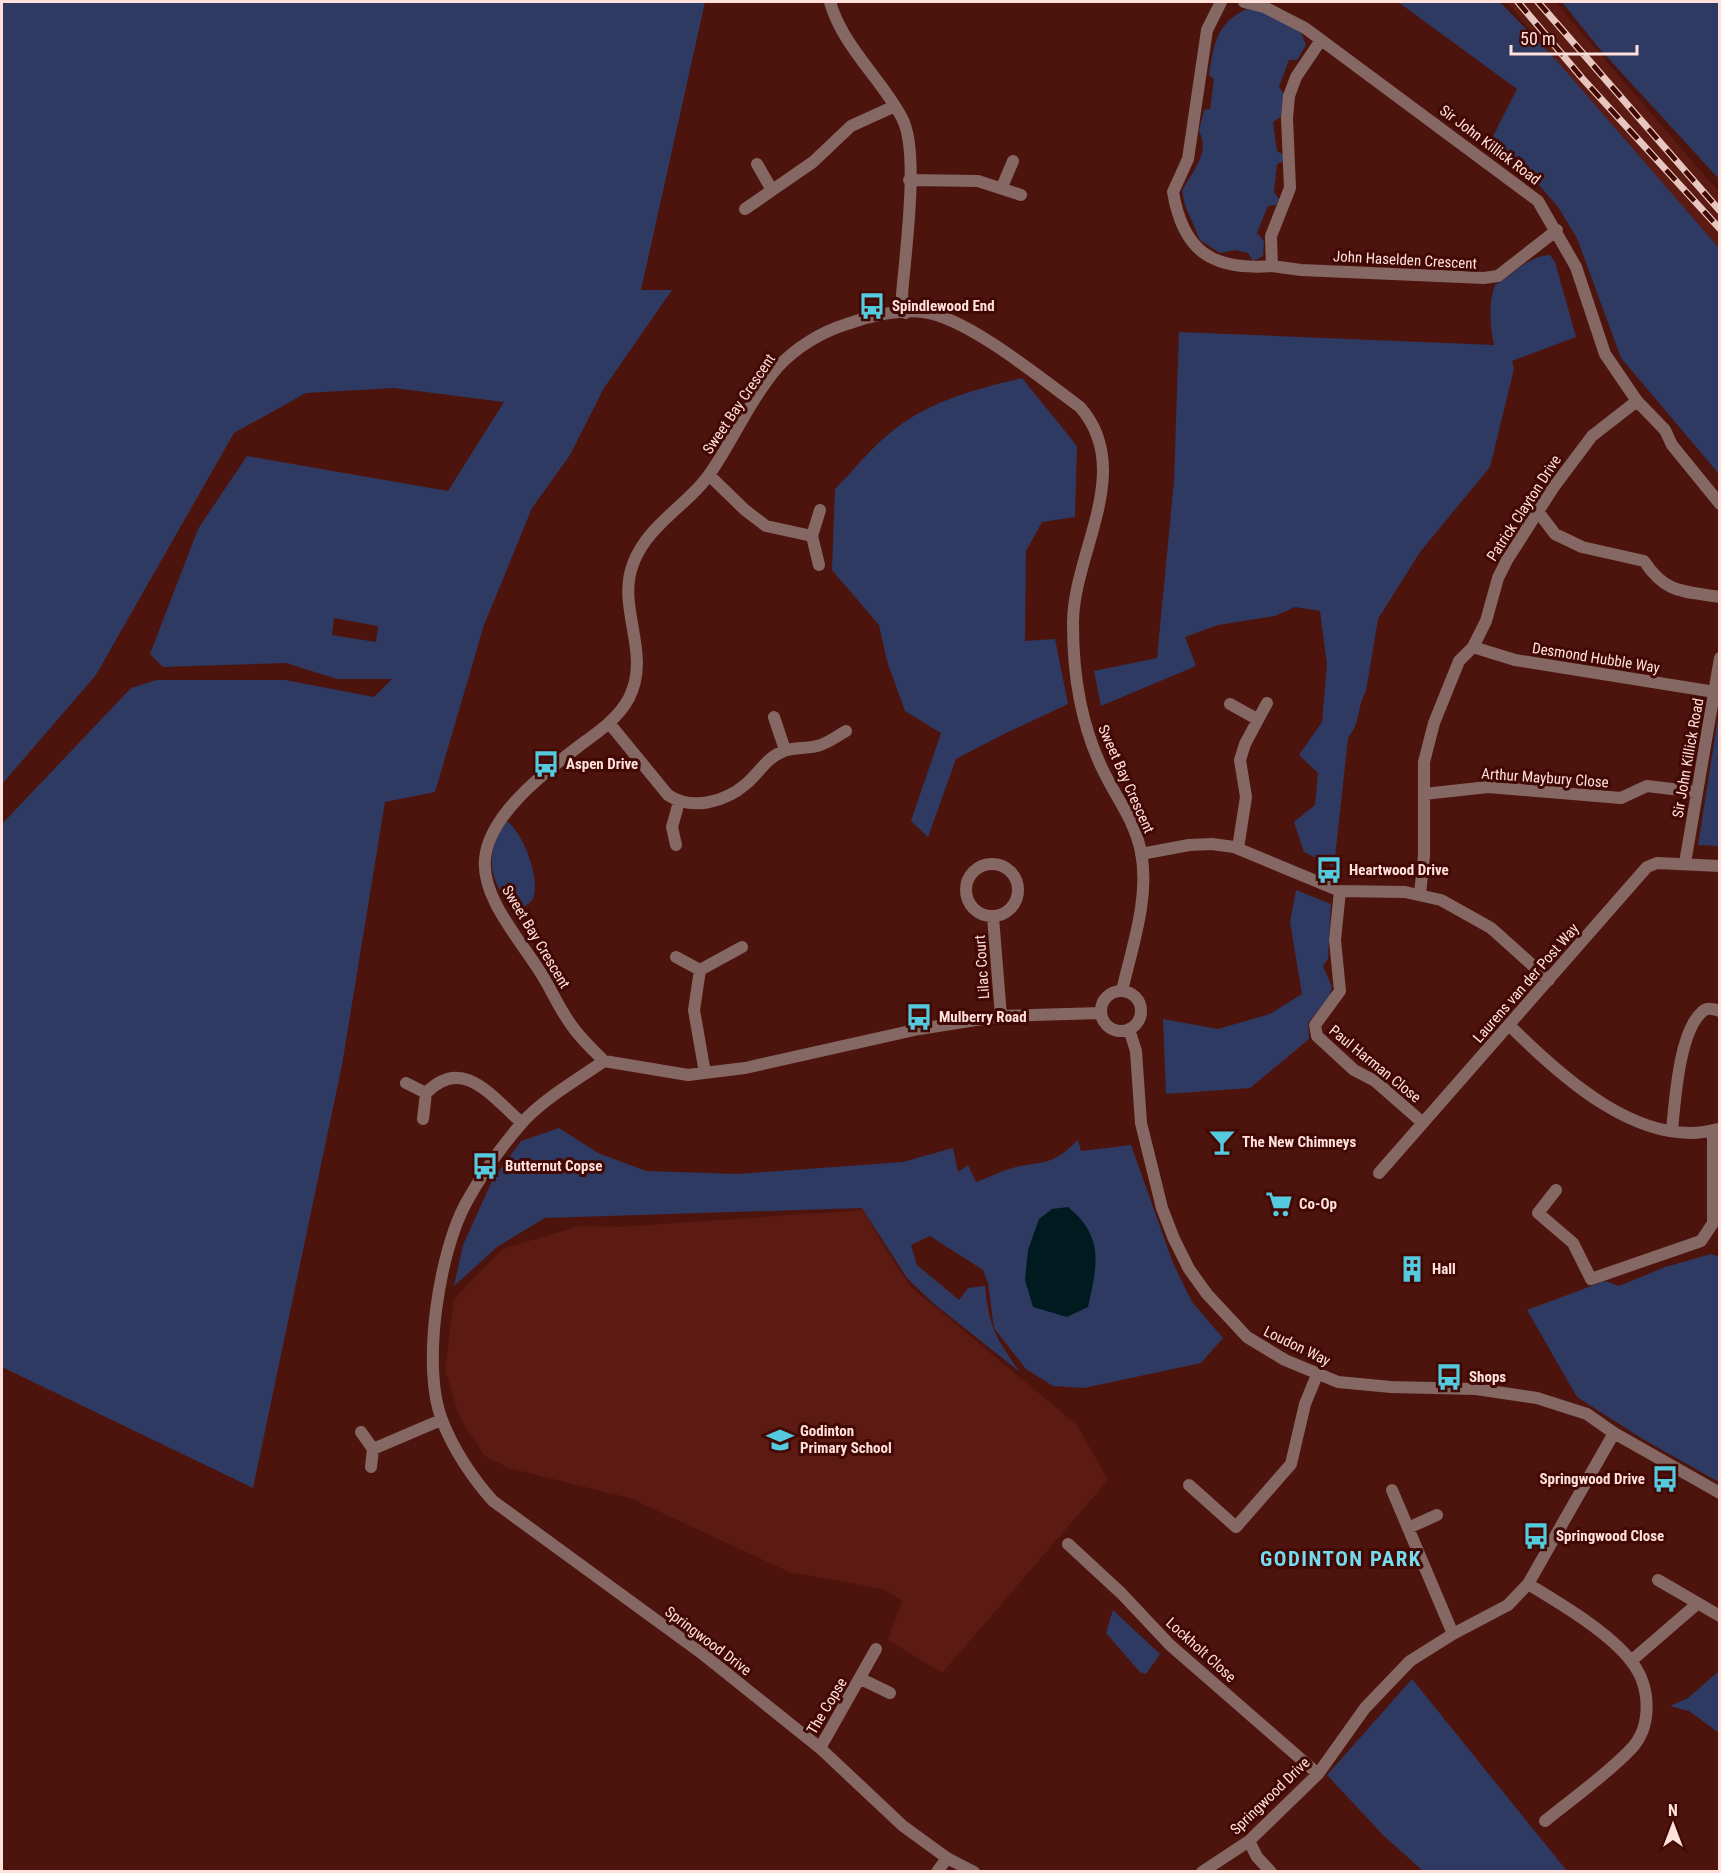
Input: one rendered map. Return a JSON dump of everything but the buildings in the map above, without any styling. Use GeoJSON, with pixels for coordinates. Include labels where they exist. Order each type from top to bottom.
{"type":"FeatureCollection","features":[{"type":"Feature","properties":{"kind":"street"},"geometry":{"type":"LineString","coordinates":[[830,2],[848,42],[894,106],[908,134],[909,180],[902,295],[906,313]]}},
{"type":"Feature","properties":{"kind":"street","name":"John Haselden Crescent"},"geometry":{"type":"LineString","coordinates":[[1221,2],[1207,30],[1188,159],[1173,192],[1182,226],[1188,239],[1200,252],[1229,263],[1301,270],[1484,278],[1497,276],[1557,230]]}},
{"type":"Feature","properties":{"kind":"street","name":"Sir John Killick Road"},"geometry":{"type":"LineString","coordinates":[[1244,2],[1274,11],[1321,40],[1530,192],[1557,230],[1576,267],[1605,354],[1636,401],[1665,430],[1672,445],[1719,504]]}},
{"type":"Feature","properties":{"kind":"street"},"geometry":{"type":"LineString","coordinates":[[1272,266],[1272,229],[1290,188],[1287,118],[1290,96],[1296,77],[1321,40]]}},
{"type":"Feature","properties":{"kind":"street"},"geometry":{"type":"LineString","coordinates":[[745,209],[813,162],[851,126],[894,106]]}},
{"type":"Feature","properties":{"kind":"street"},"geometry":{"type":"LineString","coordinates":[[1002,187],[1013,160]]}},
{"type":"Feature","properties":{"kind":"street"},"geometry":{"type":"LineString","coordinates":[[757,164],[772,189]]}},
{"type":"Feature","properties":{"kind":"street"},"geometry":{"type":"LineString","coordinates":[[909,180],[978,180],[1021,195]]}},
{"type":"Feature","properties":{"kind":"street","name":"Sweet Bay Crescent"},"geometry":{"type":"LineString","coordinates":[[604,1061],[572,1027],[505,920],[485,874],[485,856],[492,834],[505,813],[546,771],[609,723],[628,701],[638,673],[637,638],[629,604],[632,566],[644,542],[709,475],[776,370],[791,355],[838,327],[864,318],[923,312],[950,320],[976,335],[1080,407],[1091,419],[1099,439],[1103,471],[1100,501],[1074,600],[1076,683],[1090,741],[1102,770],[1125,806],[1142,854],[1141,906],[1122,991]]}},
{"type":"Feature","properties":{"kind":"street","name":"Patrick Clayton Drive"},"geometry":{"type":"LineString","coordinates":[[1420,894],[1424,856],[1424,762],[1434,723],[1459,661],[1473,647],[1486,621],[1498,578],[1518,541],[1539,513],[1553,488],[1592,436],[1636,401]]}},
{"type":"Feature","properties":{"kind":"street"},"geometry":{"type":"LineString","coordinates":[[709,475],[745,510],[766,526],[812,536]]}},
{"type":"Feature","properties":{"kind":"street"},"geometry":{"type":"LineString","coordinates":[[819,565],[812,536],[820,510]]}},
{"type":"Feature","properties":{"kind":"street"},"geometry":{"type":"LineString","coordinates":[[1539,513],[1555,534],[1582,547],[1644,561],[1654,576],[1666,587],[1719,597]]}},
{"type":"Feature","properties":{"kind":"street","name":"Desmond Hubble Way"},"geometry":{"type":"LineString","coordinates":[[1473,647],[1515,660],[1715,692]]}},
{"type":"Feature","properties":{"kind":"street","name":"Sir John Killick Road"},"geometry":{"type":"LineString","coordinates":[[1685,863],[1719,658]]}},
{"type":"Feature","properties":{"kind":"street"},"geometry":{"type":"LineString","coordinates":[[1238,848],[1246,797],[1240,760],[1245,744],[1267,703]]}},
{"type":"Feature","properties":{"kind":"street"},"geometry":{"type":"LineString","coordinates":[[1230,704],[1257,719]]}},
{"type":"Feature","properties":{"kind":"street"},"geometry":{"type":"LineString","coordinates":[[774,717],[785,750]]}},
{"type":"Feature","properties":{"kind":"street"},"geometry":{"type":"LineString","coordinates":[[609,723],[668,795],[679,802],[689,804],[709,802],[733,794],[769,759],[785,750],[818,746],[846,731]]}},
{"type":"Feature","properties":{"kind":"street","name":"Arthur Maybury Close"},"geometry":{"type":"LineString","coordinates":[[1424,794],[1488,787],[1523,788],[1574,796],[1598,795],[1621,798],[1647,786],[1697,792]]}},
{"type":"Feature","properties":{"kind":"street"},"geometry":{"type":"LineString","coordinates":[[676,845],[672,827],[679,802]]}},
{"type":"Feature","properties":{"kind":"street"},"geometry":{"type":"LineString","coordinates":[[1142,854],[1212,844],[1238,848],[1340,891],[1420,894],[1449,903],[1477,919],[1549,980]]}},
{"type":"Feature","properties":{"kind":"street","name":"Laurens van der Post Way"},"geometry":{"type":"LineString","coordinates":[[1379,1173],[1647,867],[1657,863],[1719,866]]}},
{"type":"Feature","properties":{"kind":"street","name":"Lilac Court"},"geometry":{"type":"LineString","coordinates":[[994,865],[1012,874],[1018,887],[1018,896],[1009,910],[993,917],[977,912],[969,903],[966,890],[967,881],[978,868],[994,865]]}},
{"type":"Feature","properties":{"kind":"street","name":"Paul Harman Close"},"geometry":{"type":"LineString","coordinates":[[1340,891],[1335,940],[1340,991],[1315,1025],[1314,1030],[1317,1036],[1354,1070],[1375,1081],[1423,1123]]}},
{"type":"Feature","properties":{"kind":"street","name":"Lilac Court"},"geometry":{"type":"LineString","coordinates":[[993,917],[1001,1016]]}},
{"type":"Feature","properties":{"kind":"street"},"geometry":{"type":"LineString","coordinates":[[700,970],[742,947]]}},
{"type":"Feature","properties":{"kind":"street"},"geometry":{"type":"LineString","coordinates":[[676,957],[700,970]]}},
{"type":"Feature","properties":{"kind":"street"},"geometry":{"type":"LineString","coordinates":[[700,970],[694,1010],[705,1073]]}},
{"type":"Feature","properties":{"kind":"street"},"geometry":{"type":"LineString","coordinates":[[1122,991],[1134,996],[1141,1007],[1139,1020],[1129,1029],[1111,1029],[1101,1012],[1104,1000],[1115,992],[1122,991]]}},
{"type":"Feature","properties":{"kind":"street"},"geometry":{"type":"LineString","coordinates":[[1672,1130],[1678,1066],[1690,1033],[1702,1011],[1709,1009],[1719,1011]]}},
{"type":"Feature","properties":{"kind":"street"},"geometry":{"type":"LineString","coordinates":[[604,1061],[688,1075],[745,1068],[919,1029],[1001,1016],[1101,1012]]}},
{"type":"Feature","properties":{"kind":"street"},"geometry":{"type":"LineString","coordinates":[[1509,1025],[1532,1047],[1610,1108],[1638,1123],[1690,1133],[1716,1130],[1716,1224],[1701,1241],[1592,1280],[1572,1244],[1538,1213],[1556,1190]]}},
{"type":"Feature","properties":{"kind":"street","name":"Loudon Way"},"geometry":{"type":"LineString","coordinates":[[1129,1029],[1136,1051],[1141,1123],[1162,1208],[1189,1269],[1232,1324],[1246,1337],[1285,1360],[1317,1375],[1360,1384],[1476,1389],[1537,1398],[1587,1414],[1614,1433],[1719,1493]]}},
{"type":"Feature","properties":{"kind":"street","name":"Springwood Drive"},"geometry":{"type":"LineString","coordinates":[[604,1061],[522,1123],[465,1204],[452,1239],[431,1336],[431,1358],[441,1420],[467,1467],[493,1501],[704,1655],[820,1748],[903,1826],[947,1858],[974,1872]]}},
{"type":"Feature","properties":{"kind":"street"},"geometry":{"type":"LineString","coordinates":[[423,1119],[426,1093],[436,1083],[451,1077],[465,1077],[478,1085],[522,1123]]}},
{"type":"Feature","properties":{"kind":"street"},"geometry":{"type":"LineString","coordinates":[[406,1083],[426,1093]]}},
{"type":"Feature","properties":{"kind":"street"},"geometry":{"type":"LineString","coordinates":[[1189,1485],[1236,1527],[1291,1464],[1305,1404],[1317,1375]]}},
{"type":"Feature","properties":{"kind":"street"},"geometry":{"type":"LineString","coordinates":[[373,1449],[441,1420]]}},
{"type":"Feature","properties":{"kind":"street"},"geometry":{"type":"LineString","coordinates":[[361,1432],[373,1449],[370,1467]]}},
{"type":"Feature","properties":{"kind":"street","name":"Springwood Drive"},"geometry":{"type":"LineString","coordinates":[[1202,1872],[1249,1841],[1318,1774],[1365,1708],[1410,1661],[1453,1634],[1508,1605],[1528,1584],[1614,1433]]}},
{"type":"Feature","properties":{"kind":"street"},"geometry":{"type":"LineString","coordinates":[[1392,1490],[1453,1634]]}},
{"type":"Feature","properties":{"kind":"street"},"geometry":{"type":"LineString","coordinates":[[1408,1528],[1437,1515]]}},
{"type":"Feature","properties":{"kind":"street","name":"Lockholt Close"},"geometry":{"type":"LineString","coordinates":[[1068,1544],[1121,1593],[1170,1645],[1318,1774]]}},
{"type":"Feature","properties":{"kind":"street"},"geometry":{"type":"LineString","coordinates":[[1658,1580],[1719,1616]]}},
{"type":"Feature","properties":{"kind":"street"},"geometry":{"type":"LineString","coordinates":[[1528,1584],[1586,1621],[1631,1661],[1645,1692],[1647,1720],[1631,1750],[1545,1821]]}},
{"type":"Feature","properties":{"kind":"street"},"geometry":{"type":"LineString","coordinates":[[1631,1661],[1697,1604]]}},
{"type":"Feature","properties":{"kind":"street","name":"The Copse"},"geometry":{"type":"LineString","coordinates":[[820,1748],[876,1649]]}},
{"type":"Feature","properties":{"kind":"street","name":"The Copse"},"geometry":{"type":"LineString","coordinates":[[861,1679],[890,1693]]}},
{"type":"Feature","properties":{"kind":"street"},"geometry":{"type":"LineString","coordinates":[[1249,1841],[1257,1857],[1271,1872]]}},
{"type":"Feature","properties":{"kind":"street"},"geometry":{"type":"LineString","coordinates":[[937,1872],[947,1858]]}},
{"type":"Feature","properties":{"kind":"shaded area"},"geometry":{"type":"Polygon","coordinates":[[[2,2],[705,2],[641,290],[672,290],[604,388],[570,455],[532,508],[484,625],[435,792],[385,802],[342,1065],[253,1488],[2,1367],[2,824],[131,688],[157,680],[285,680],[374,697],[392,679],[337,679],[286,663],[163,667],[150,654],[198,529],[247,456],[448,491],[504,402],[394,388],[306,393],[234,433],[96,675],[2,784],[2,2]],[[334,618],[332,635],[376,642],[378,626],[334,618]]]}},
{"type":"Feature","properties":{"kind":"shaded area"},"geometry":{"type":"Polygon","coordinates":[[[1398,2],[1500,2],[1557,61],[1719,248],[1719,474],[1621,358],[1577,238],[1558,207],[1540,186],[1488,146],[1517,89],[1398,2]]]}},
{"type":"Feature","properties":{"kind":"shaded area"},"geometry":{"type":"Polygon","coordinates":[[[1507,2],[1555,2],[1719,192],[1719,248],[1575,84],[1507,2]]]}},
{"type":"Feature","properties":{"kind":"shaded area"},"geometry":{"type":"Polygon","coordinates":[[[1562,2],[1719,2],[1719,179],[1598,47],[1562,2]]]}},
{"type":"Feature","properties":{"kind":"shaded area"},"geometry":{"type":"Polygon","coordinates":[[[1247,9],[1261,11],[1300,30],[1306,45],[1297,60],[1289,60],[1279,87],[1284,94],[1281,117],[1273,122],[1277,151],[1284,155],[1285,161],[1277,164],[1274,192],[1279,199],[1276,205],[1268,206],[1257,233],[1264,241],[1263,256],[1253,261],[1248,253],[1235,250],[1220,253],[1200,240],[1185,205],[1182,191],[1202,154],[1202,139],[1199,131],[1204,110],[1210,109],[1214,79],[1209,75],[1215,44],[1229,21],[1247,9]]]}},
{"type":"Feature","properties":{"kind":"shaded area"},"geometry":{"type":"Polygon","coordinates":[[[1550,255],[1555,262],[1576,337],[1512,361],[1514,369],[1490,467],[1420,552],[1378,619],[1366,691],[1355,726],[1348,738],[1334,867],[1304,852],[1294,822],[1315,805],[1318,773],[1299,755],[1322,722],[1327,664],[1320,611],[1295,607],[1275,616],[1218,625],[1185,637],[1196,666],[1101,706],[1094,671],[1157,658],[1174,481],[1179,332],[1494,345],[1490,315],[1495,285],[1528,262],[1550,255]]]}},
{"type":"Feature","properties":{"kind":"shaded area"},"geometry":{"type":"Polygon","coordinates":[[[1022,378],[1077,446],[1075,517],[1042,522],[1026,551],[1025,641],[1055,639],[1068,704],[956,759],[928,837],[911,821],[941,733],[905,711],[887,661],[879,625],[832,570],[835,489],[883,439],[904,422],[953,398],[1022,378]]]}},
{"type":"Feature","properties":{"kind":"shaded area"},"geometry":{"type":"Polygon","coordinates":[[[1719,712],[1719,846],[1698,845],[1719,712]]]}},
{"type":"Feature","properties":{"kind":"shaded area"},"geometry":{"type":"Polygon","coordinates":[[[506,821],[519,835],[524,845],[535,880],[532,900],[514,912],[494,878],[492,868],[494,846],[506,821]]]}},
{"type":"Feature","properties":{"kind":"shaded area"},"geometry":{"type":"Polygon","coordinates":[[[1296,890],[1331,904],[1328,959],[1323,966],[1332,987],[1330,995],[1308,1023],[1309,1039],[1250,1088],[1166,1094],[1163,1019],[1218,1029],[1270,1014],[1302,994],[1290,922],[1296,890]]]}},
{"type":"Feature","properties":{"kind":"shaded area"},"geometry":{"type":"Polygon","coordinates":[[[559,1128],[598,1153],[646,1171],[737,1174],[903,1162],[953,1148],[958,1172],[968,1165],[976,1182],[1014,1167],[1058,1157],[1078,1140],[1081,1151],[1131,1145],[1173,1263],[1192,1302],[1223,1338],[1201,1363],[1084,1388],[1053,1386],[1026,1369],[994,1328],[988,1283],[983,1270],[930,1236],[911,1245],[917,1265],[959,1300],[968,1288],[985,1286],[989,1312],[995,1332],[1020,1372],[933,1303],[907,1278],[862,1208],[545,1218],[497,1247],[454,1286],[463,1245],[493,1179],[521,1141],[559,1128]]]}},
{"type":"Feature","properties":{"kind":"shaded area"},"geometry":{"type":"Polygon","coordinates":[[[1068,1207],[1080,1218],[1088,1230],[1093,1241],[1095,1265],[1088,1307],[1067,1317],[1033,1307],[1025,1280],[1028,1250],[1039,1219],[1052,1209],[1068,1207]]]}},
{"type":"Feature","properties":{"kind":"shaded area","name":"Godinton Primary School"},"geometry":{"type":"Polygon","coordinates":[[[864,1210],[883,1245],[911,1287],[1077,1425],[1108,1480],[942,1673],[888,1640],[902,1601],[884,1589],[789,1572],[630,1498],[509,1468],[485,1456],[460,1418],[445,1370],[454,1299],[502,1249],[580,1226],[620,1227],[864,1210]]]}},
{"type":"Feature","properties":{"kind":"shaded area"},"geometry":{"type":"Polygon","coordinates":[[[1711,1254],[1720,1257],[1719,1482],[1646,1441],[1577,1397],[1527,1310],[1605,1281],[1619,1286],[1665,1267],[1711,1254]]]}},
{"type":"Feature","properties":{"kind":"shaded area"},"geometry":{"type":"Polygon","coordinates":[[[1113,1610],[1160,1654],[1146,1674],[1140,1672],[1106,1633],[1113,1610]]]}},
{"type":"Feature","properties":{"kind":"shaded area"},"geometry":{"type":"Polygon","coordinates":[[[1719,1671],[1719,1733],[1689,1711],[1670,1706],[1688,1698],[1719,1671]]]}},
{"type":"Feature","properties":{"kind":"shaded area"},"geometry":{"type":"Polygon","coordinates":[[[1412,1679],[1567,1871],[1423,1871],[1383,1835],[1327,1775],[1412,1679]]]}},
{"type":"Feature","properties":{"kind":"railway"},"geometry":{"type":"LineString","coordinates":[[1518,2],[1582,78],[1720,229]]}},
{"type":"Feature","properties":{"kind":"railway"},"geometry":{"type":"LineString","coordinates":[[1538,2],[1720,211]]}},
{"type":"Feature","properties":{"kind":"place","name":"Spindlewood End"},"geometry":{"type":"Point","coordinates":[872,306]}},
{"type":"Feature","properties":{"kind":"place","name":"Aspen Drive"},"geometry":{"type":"Point","coordinates":[546,764]}},
{"type":"Feature","properties":{"kind":"place","name":"Heartwood Drive"},"geometry":{"type":"Point","coordinates":[1329,870]}},
{"type":"Feature","properties":{"kind":"place","name":"Mulberry Road"},"geometry":{"type":"Point","coordinates":[919,1017]}},
{"type":"Feature","properties":{"kind":"place","name":"The New Chimneys"},"geometry":{"type":"Point","coordinates":[1222,1142]}},
{"type":"Feature","properties":{"kind":"place","name":"Butternut Copse"},"geometry":{"type":"Point","coordinates":[485,1166]}},
{"type":"Feature","properties":{"kind":"place","name":"Co-Op"},"geometry":{"type":"Point","coordinates":[1279,1204]}},
{"type":"Feature","properties":{"kind":"place","name":"Hall"},"geometry":{"type":"Point","coordinates":[1412,1269]}},
{"type":"Feature","properties":{"kind":"place","name":"Shops"},"geometry":{"type":"Point","coordinates":[1449,1377]}},
{"type":"Feature","properties":{"kind":"place","name":"Godinton Primary School"},"geometry":{"type":"Point","coordinates":[780,1440]}},
{"type":"Feature","properties":{"kind":"place","name":"Springwood Drive"},"geometry":{"type":"Point","coordinates":[1665,1479]}},
{"type":"Feature","properties":{"kind":"place","name":"Springwood Close"},"geometry":{"type":"Point","coordinates":[1536,1536]}},
{"type":"Feature","properties":{"kind":"district","name":"GODINTON PARK"},"geometry":{"type":"Point","coordinates":[1341,1559]}}]}
